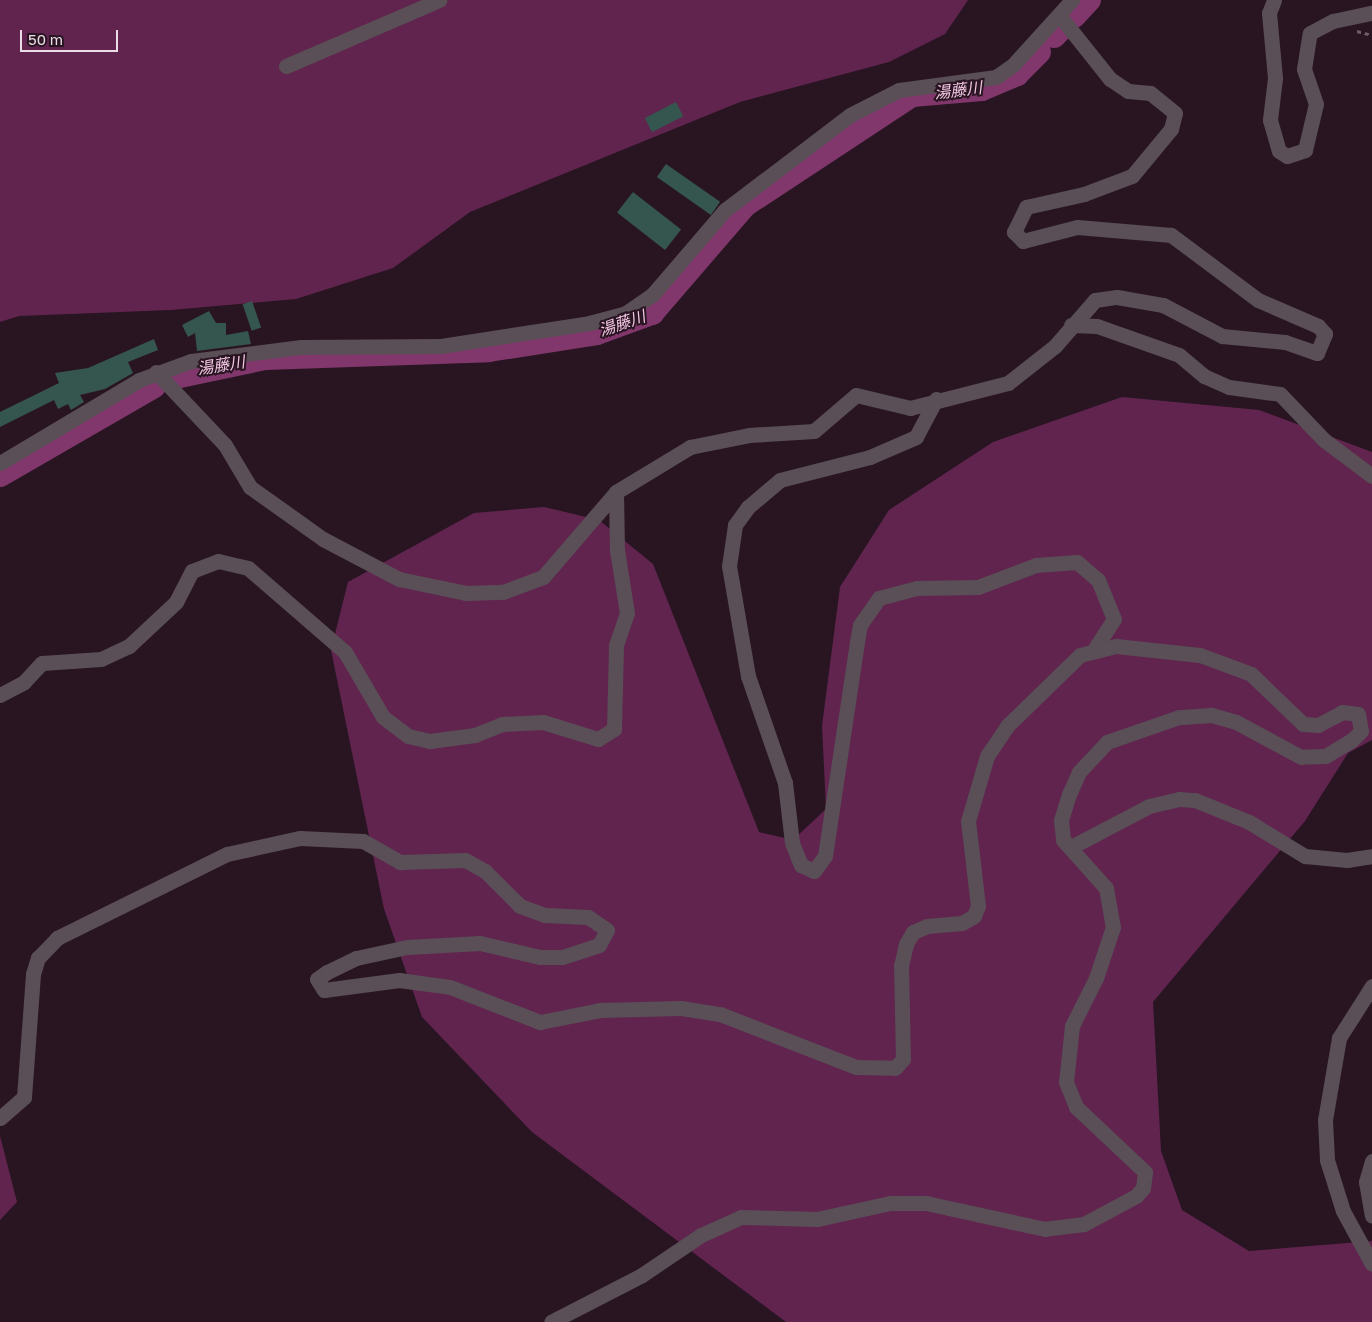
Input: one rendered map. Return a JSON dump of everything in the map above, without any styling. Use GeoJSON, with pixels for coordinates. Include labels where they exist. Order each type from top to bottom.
{"type":"FeatureCollection","features":[{"type":"Feature","properties":{"kind":"street"},"geometry":{"type":"LineString","coordinates":[[286,66],[439,0]]}},
{"type":"Feature","properties":{"kind":"street"},"geometry":{"type":"LineString","coordinates":[[0,463],[156,372],[191,361],[301,347],[441,346],[589,323],[626,313],[653,294],[725,210],[850,115],[899,90],[996,77],[1013,65],[1072,0]]}},
{"type":"Feature","properties":{"kind":"street"},"geometry":{"type":"LineString","coordinates":[[1274,0],[1269,13],[1275,78],[1270,120],[1279,151],[1287,156],[1305,150],[1316,104],[1304,69],[1310,33],[1333,21],[1372,13]]}},
{"type":"Feature","properties":{"kind":"street"},"geometry":{"type":"LineString","coordinates":[[156,372],[225,445],[250,487],[352,556],[432,589],[503,592],[529,585],[543,577],[616,492],[646,471],[712,440],[814,431],[856,396],[900,408],[1008,383],[1055,346],[1071,325],[1095,300],[1117,297],[1163,305],[1222,336],[1285,342],[1317,352],[1324,344],[1325,334],[1318,326],[1258,300],[1170,235],[1077,227],[1023,241],[1014,232],[1026,207],[1084,194],[1132,176],[1171,128],[1175,113],[1150,93],[1128,91],[1110,79],[1059,15]]}},
{"type":"Feature","properties":{"kind":"street"},"geometry":{"type":"LineString","coordinates":[[1071,325],[1097,326],[1179,355],[1204,376],[1229,388],[1280,394],[1324,440],[1372,476]]}},
{"type":"Feature","properties":{"kind":"street"},"geometry":{"type":"LineString","coordinates":[[0,1118],[24,1097],[33,974],[38,958],[57,938],[228,854],[300,838],[363,841],[400,862],[465,860],[484,870],[520,906],[544,915],[588,917],[606,930],[599,945],[562,957],[540,957],[480,943],[407,948],[356,958],[317,979],[324,990],[399,980],[450,987],[524,1020],[540,1022],[600,1010],[681,1008],[720,1014],[856,1067],[895,1068],[903,1058],[901,966],[906,944],[913,932],[927,926],[962,923],[974,916],[978,906],[968,821],[987,756],[1007,726],[1050,680],[1095,648],[1114,619],[1098,580],[1077,562],[1036,565],[978,586],[917,588],[879,598],[860,625],[825,856],[814,871],[801,865],[792,843],[782,774],[748,676],[729,566],[734,526],[763,491],[780,480],[870,457],[916,437],[936,399]]}},
{"type":"Feature","properties":{"kind":"street"},"geometry":{"type":"LineString","coordinates":[[0,695],[24,682],[42,663],[101,659],[129,646],[176,602],[192,571],[218,561],[248,568],[345,652],[384,717],[408,736],[430,741],[475,735],[502,724],[543,722],[598,738],[614,729],[616,644],[627,613],[617,550],[616,492]]}},
{"type":"Feature","properties":{"kind":"street"},"geometry":{"type":"LineString","coordinates":[[550,1322],[642,1275],[701,1235],[741,1217],[817,1219],[890,1203],[926,1203],[1045,1229],[1084,1224],[1136,1196],[1143,1188],[1145,1172],[1076,1107],[1066,1082],[1072,1026],[1096,978],[1113,927],[1106,888],[1063,840],[1061,820],[1079,772],[1107,742],[1131,731],[1192,714],[1211,715],[1260,733],[1301,757],[1326,756],[1352,740],[1362,724],[1352,711],[1318,725],[1303,724],[1251,674],[1218,658],[1116,646],[1095,648]]}},
{"type":"Feature","properties":{"kind":"street"},"geometry":{"type":"LineString","coordinates":[[1071,847],[1149,806],[1179,799],[1196,800],[1249,822],[1305,856],[1347,860],[1372,856]]}},
{"type":"Feature","properties":{"kind":"street"},"geometry":{"type":"LineString","coordinates":[[1372,986],[1339,1038],[1325,1120],[1327,1160],[1343,1211],[1372,1264]]}},
{"type":"Feature","properties":{"kind":"street"},"geometry":{"type":"LineString","coordinates":[[1372,1161],[1366,1182],[1372,1215]]}},
{"type":"Feature","properties":{"kind":"shaded area"},"geometry":{"type":"Polygon","coordinates":[[[0,0],[968,0],[945,34],[889,62],[740,102],[470,212],[393,268],[296,299],[171,310],[19,316],[0,322],[0,0]]]}},
{"type":"Feature","properties":{"kind":"shaded area"},"geometry":{"type":"Polygon","coordinates":[[[1122,397],[1259,410],[1372,452],[1372,740],[1348,753],[1305,821],[1153,1002],[1161,1151],[1182,1210],[1249,1251],[1372,1241],[1372,1322],[786,1322],[532,1132],[422,1017],[384,909],[331,650],[348,582],[474,513],[544,507],[599,520],[653,564],[759,832],[793,840],[826,809],[822,726],[840,587],[889,510],[993,442],[1122,397]]]}},
{"type":"Feature","properties":{"kind":"shaded area"},"geometry":{"type":"Polygon","coordinates":[[[0,1136],[17,1202],[0,1220],[0,1136]]]}},
{"type":"Feature","properties":{"kind":"building"},"geometry":{"type":"Polygon","coordinates":[[[676,102],[683,116],[652,132],[645,118],[676,102]]]}},
{"type":"Feature","properties":{"kind":"building"},"geometry":{"type":"Polygon","coordinates":[[[666,164],[720,202],[711,215],[657,177],[666,164]]]}},
{"type":"Feature","properties":{"kind":"building"},"geometry":{"type":"Polygon","coordinates":[[[633,192],[681,230],[665,250],[617,212],[633,192]]]}},
{"type":"Feature","properties":{"kind":"building"},"geometry":{"type":"Polygon","coordinates":[[[252,301],[261,327],[252,331],[243,304],[252,301]]]}},
{"type":"Feature","properties":{"kind":"building"},"geometry":{"type":"Polygon","coordinates":[[[209,311],[216,323],[226,323],[226,335],[248,331],[251,344],[197,351],[195,333],[188,337],[182,325],[209,311]]]}},
{"type":"Feature","properties":{"kind":"building"},"geometry":{"type":"Polygon","coordinates":[[[154,339],[158,350],[128,362],[133,373],[105,389],[80,395],[84,402],[71,410],[68,404],[58,409],[54,400],[0,427],[0,412],[59,383],[55,373],[88,368],[154,339]]]}},
{"type":"Feature","properties":{"kind":"waterway","name":"湯藤川"},"geometry":{"type":"LineString","coordinates":[[1074,16],[1089,0]]}},
{"type":"Feature","properties":{"kind":"waterway","name":"湯藤川"},"geometry":{"type":"LineString","coordinates":[[1054,36],[1059,31]]}},
{"type":"Feature","properties":{"kind":"waterway","name":"湯藤川"},"geometry":{"type":"LineString","coordinates":[[175,377],[265,358],[489,350],[597,333],[652,313],[745,205],[912,95],[982,89],[1017,74],[1039,52]]}},
{"type":"Feature","properties":{"kind":"waterway","name":"湯藤川"},"geometry":{"type":"LineString","coordinates":[[0,475],[154,386]]}}]}
